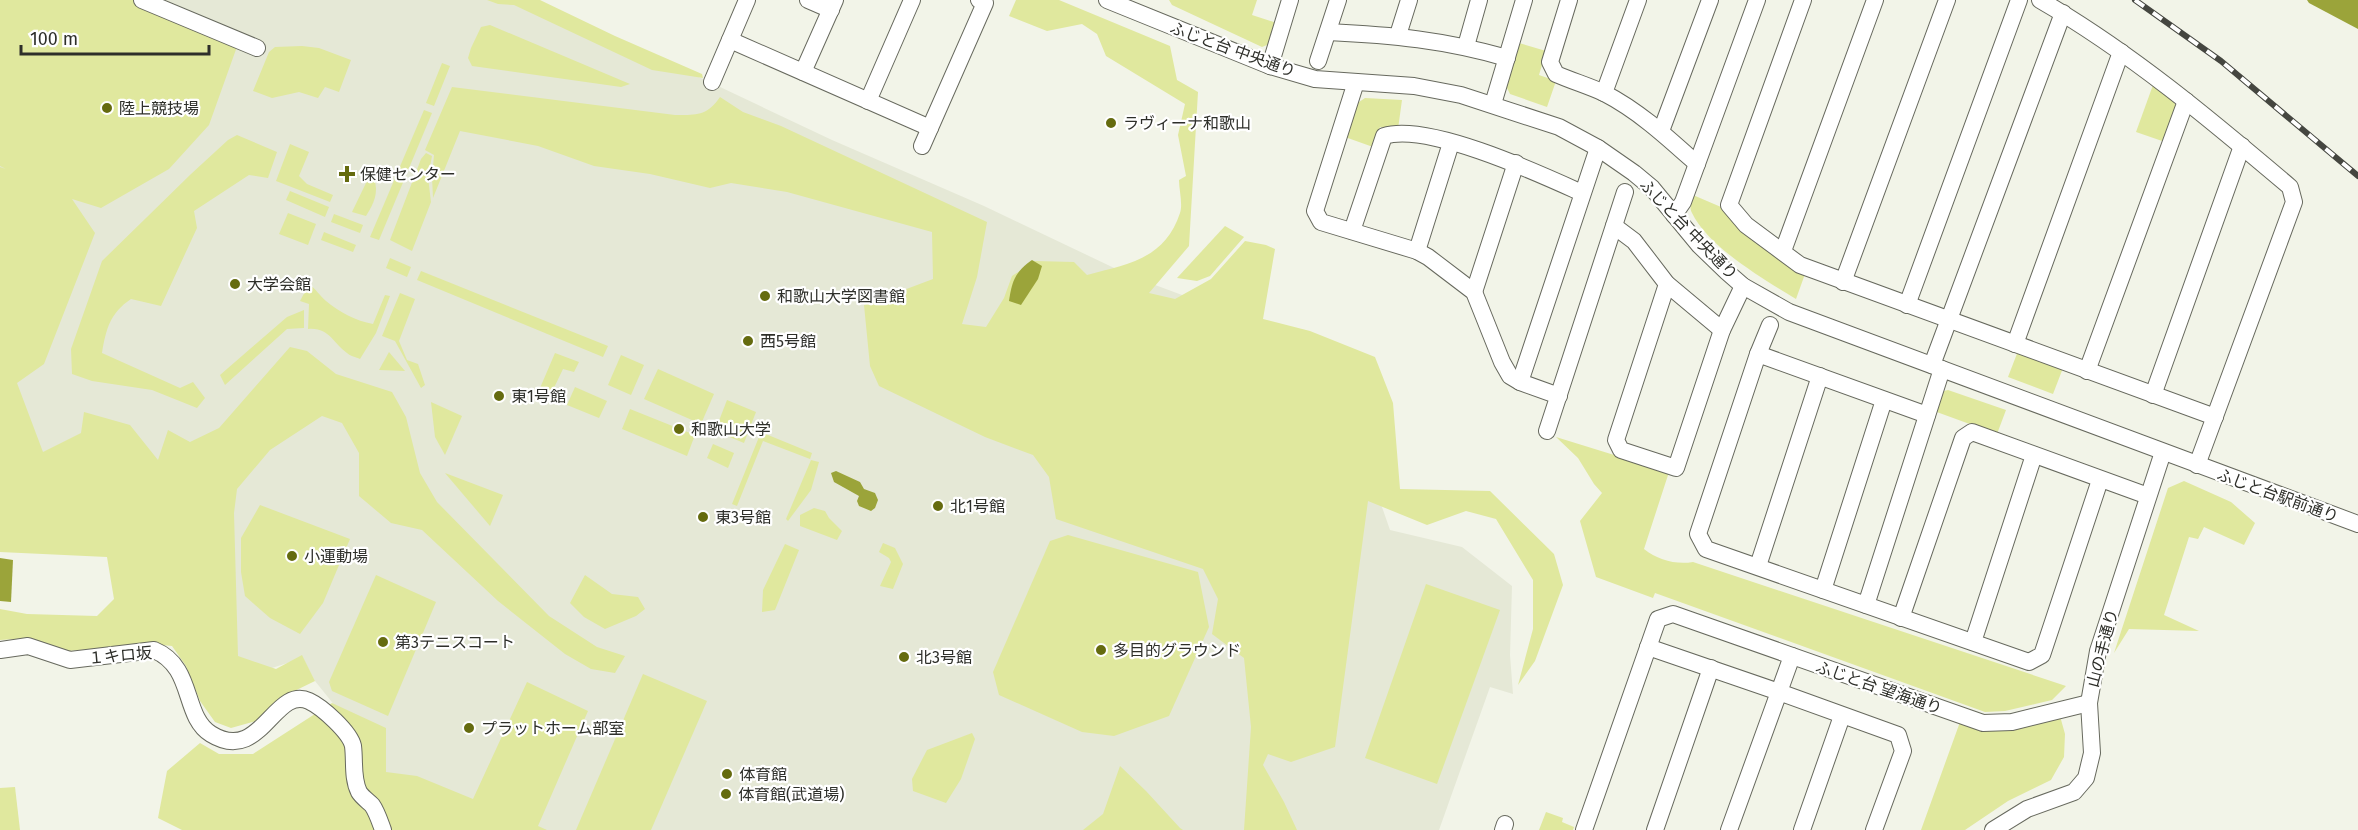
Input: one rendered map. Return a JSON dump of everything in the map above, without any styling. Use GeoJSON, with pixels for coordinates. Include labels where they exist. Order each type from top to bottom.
{"type":"FeatureCollection","features":[{"type":"Feature","properties":{"kind":"street"},"geometry":{"type":"LineString","coordinates":[[142,0],[257,48]]}},
{"type":"Feature","properties":{"kind":"street"},"geometry":{"type":"LineString","coordinates":[[712,82],[747,0]]}},
{"type":"Feature","properties":{"kind":"street"},"geometry":{"type":"LineString","coordinates":[[803,72],[833,5],[808,0]]}},
{"type":"Feature","properties":{"kind":"street"},"geometry":{"type":"LineString","coordinates":[[868,100],[912,0]]}},
{"type":"Feature","properties":{"kind":"street"},"geometry":{"type":"LineString","coordinates":[[922,146],[985,3],[979,0]]}},
{"type":"Feature","properties":{"kind":"street","name":"ふじと台 中央通り"},"geometry":{"type":"LineString","coordinates":[[1107,0],[1137,6],[1270,66],[1315,79],[1414,87],[1493,104],[1559,128],[1598,148],[1634,173],[1652,188],[1699,245],[1743,286],[1789,312],[2163,452]]}},
{"type":"Feature","properties":{"kind":"street"},"geometry":{"type":"LineString","coordinates":[[1270,66],[1290,0]]}},
{"type":"Feature","properties":{"kind":"street"},"geometry":{"type":"LineString","coordinates":[[1318,61],[1338,0]]}},
{"type":"Feature","properties":{"kind":"street"},"geometry":{"type":"LineString","coordinates":[[1398,35],[1409,0]]}},
{"type":"Feature","properties":{"kind":"street"},"geometry":{"type":"LineString","coordinates":[[1466,46],[1479,0]]}},
{"type":"Feature","properties":{"kind":"street"},"geometry":{"type":"LineString","coordinates":[[1493,104],[1524,0]]}},
{"type":"Feature","properties":{"kind":"street"},"geometry":{"type":"LineString","coordinates":[[1569,0],[1550,62],[1556,74],[1604,93],[1660,131],[1697,164]]}},
{"type":"Feature","properties":{"kind":"street"},"geometry":{"type":"LineString","coordinates":[[1604,93],[1638,0]]}},
{"type":"Feature","properties":{"kind":"street"},"geometry":{"type":"LineString","coordinates":[[1660,131],[1710,0]]}},
{"type":"Feature","properties":{"kind":"street"},"geometry":{"type":"LineString","coordinates":[[1674,215],[1683,202],[1757,0]]}},
{"type":"Feature","properties":{"kind":"street"},"geometry":{"type":"LineString","coordinates":[[1803,0],[1729,205],[1746,225],[1800,265],[2215,417]]}},
{"type":"Feature","properties":{"kind":"street"},"geometry":{"type":"LineString","coordinates":[[1783,251],[1875,0]]}},
{"type":"Feature","properties":{"kind":"street"},"geometry":{"type":"LineString","coordinates":[[1843,282],[1947,0]]}},
{"type":"Feature","properties":{"kind":"street"},"geometry":{"type":"LineString","coordinates":[[1907,305],[2019,0]]}},
{"type":"Feature","properties":{"kind":"street"},"geometry":{"type":"LineString","coordinates":[[2040,0],[2121,52],[2186,101],[2290,187],[2294,202],[2197,465],[2163,452]]}},
{"type":"Feature","properties":{"kind":"street"},"geometry":{"type":"LineString","coordinates":[[1866,605],[1927,415],[1948,320],[2063,14]]}},
{"type":"Feature","properties":{"kind":"street"},"geometry":{"type":"LineString","coordinates":[[1328,32],[1398,35],[1466,46],[1507,58]]}},
{"type":"Feature","properties":{"kind":"street"},"geometry":{"type":"LineString","coordinates":[[730,40],[930,128]]}},
{"type":"Feature","properties":{"kind":"street"},"geometry":{"type":"LineString","coordinates":[[2015,344],[2121,52]]}},
{"type":"Feature","properties":{"kind":"street"},"geometry":{"type":"LineString","coordinates":[[1356,82],[1315,211],[1321,222],[1417,251],[1428,257],[1474,292],[1502,362],[1510,376],[1559,396]]}},
{"type":"Feature","properties":{"kind":"street"},"geometry":{"type":"LineString","coordinates":[[2087,371],[2186,101]]}},
{"type":"Feature","properties":{"kind":"street"},"geometry":{"type":"LineString","coordinates":[[1352,231],[1384,136],[1394,133],[1451,143],[1516,163],[1582,192]]}},
{"type":"Feature","properties":{"kind":"street"},"geometry":{"type":"LineString","coordinates":[[1417,251],[1451,143]]}},
{"type":"Feature","properties":{"kind":"street"},"geometry":{"type":"LineString","coordinates":[[2153,395],[2242,146]]}},
{"type":"Feature","properties":{"kind":"street"},"geometry":{"type":"LineString","coordinates":[[1520,382],[1598,148]]}},
{"type":"Feature","properties":{"kind":"street"},"geometry":{"type":"LineString","coordinates":[[1474,292],[1516,163]]}},
{"type":"Feature","properties":{"kind":"street"},"geometry":{"type":"LineString","coordinates":[[1547,431],[1625,192]]}},
{"type":"Feature","properties":{"kind":"street"},"geometry":{"type":"LineString","coordinates":[[1614,226],[1634,241],[1667,284],[1722,330]]}},
{"type":"Feature","properties":{"kind":"street"},"geometry":{"type":"LineString","coordinates":[[1667,284],[1616,440],[1621,450],[1676,468],[1722,330],[1743,286]]}},
{"type":"Feature","properties":{"kind":"street"},"geometry":{"type":"LineString","coordinates":[[1770,325],[1758,354],[1698,534],[1706,549],[2029,662],[2042,655],[2100,480]]}},
{"type":"Feature","properties":{"kind":"street"},"geometry":{"type":"LineString","coordinates":[[1758,354],[1927,415]]}},
{"type":"Feature","properties":{"kind":"street"},"geometry":{"type":"LineString","coordinates":[[1758,566],[1820,376]]}},
{"type":"Feature","properties":{"kind":"street"},"geometry":{"type":"LineString","coordinates":[[1823,590],[1884,400]]}},
{"type":"Feature","properties":{"kind":"street"},"geometry":{"type":"LineString","coordinates":[[1901,618],[1963,438],[1972,432],[2148,496]]}},
{"type":"Feature","properties":{"kind":"street","name":"山の手通り"},"geometry":{"type":"LineString","coordinates":[[1993,830],[2027,809],[2074,792],[2086,778],[2092,753],[2089,703],[2098,651],[2163,452]]}},
{"type":"Feature","properties":{"kind":"street"},"geometry":{"type":"LineString","coordinates":[[1973,642],[2034,455]]}},
{"type":"Feature","properties":{"kind":"street","name":"ふじと台駅前通り"},"geometry":{"type":"LineString","coordinates":[[2197,465],[2358,524]]}},
{"type":"Feature","properties":{"kind":"street","name":"ふじと台 望海通り"},"geometry":{"type":"LineString","coordinates":[[1648,647],[1658,619],[1673,614],[1983,723],[2012,722],[2089,703]]}},
{"type":"Feature","properties":{"kind":"street","name":"１キロ坂"},"geometry":{"type":"LineString","coordinates":[[0,650],[28,646],[70,660],[154,650],[166,655],[176,664],[200,722],[209,733],[234,741],[258,732],[289,700],[309,701],[337,723],[348,736],[352,745],[359,792],[373,807],[383,830]]}},
{"type":"Feature","properties":{"kind":"street"},"geometry":{"type":"LineString","coordinates":[[1584,830],[1648,647],[1898,735],[1903,751],[1874,830]]}},
{"type":"Feature","properties":{"kind":"street"},"geometry":{"type":"LineString","coordinates":[[1729,830],[1792,656]]}},
{"type":"Feature","properties":{"kind":"street"},"geometry":{"type":"LineString","coordinates":[[1655,830],[1712,669]]}},
{"type":"Feature","properties":{"kind":"street"},"geometry":{"type":"LineString","coordinates":[[1802,830],[1842,716]]}},
{"type":"Feature","properties":{"kind":"shaded area","name":"和歌山大学"},"geometry":{"type":"Polygon","coordinates":[[[0,0],[536,0],[832,140],[984,206],[1131,276],[1316,345],[1366,461],[1390,530],[1462,547],[1512,586],[1510,655],[1513,694],[1490,687],[1439,830],[439,830],[381,785],[356,732],[315,681],[303,658],[235,680],[144,555],[0,517],[0,0]]]}},
{"type":"Feature","properties":{"kind":"shaded area"},"geometry":{"type":"Polygon","coordinates":[[[0,0],[133,0],[239,41],[209,125],[169,169],[101,208],[72,199],[95,233],[44,364],[17,383],[43,452],[81,433],[84,412],[130,425],[158,460],[168,430],[190,442],[219,428],[290,347],[307,351],[336,374],[392,392],[406,417],[420,473],[437,502],[549,616],[597,647],[625,656],[615,673],[591,669],[565,654],[498,601],[422,530],[391,523],[359,496],[359,453],[342,423],[322,416],[270,450],[237,489],[234,513],[238,656],[276,669],[302,655],[315,681],[278,699],[256,721],[231,728],[215,722],[200,701],[186,666],[172,646],[153,644],[67,651],[31,638],[0,640],[0,609],[27,614],[97,616],[114,599],[107,557],[0,552],[0,167],[6,169],[0,166],[0,0]]]}},
{"type":"Feature","properties":{"kind":"shaded area"},"geometry":{"type":"Polygon","coordinates":[[[487,0],[540,0],[702,74],[703,78],[652,70],[514,5],[498,4],[487,0]]]}},
{"type":"Feature","properties":{"kind":"shaded area"},"geometry":{"type":"Polygon","coordinates":[[[1016,0],[1059,0],[1170,46],[1177,80],[1198,92],[1189,246],[1149,293],[1175,299],[1211,279],[1245,241],[1275,249],[1263,319],[1310,331],[1375,357],[1393,403],[1400,489],[1490,491],[1554,554],[1563,585],[1535,661],[1518,685],[1533,629],[1533,580],[1496,519],[1466,511],[1427,525],[1368,501],[1335,747],[1291,762],[1268,754],[1263,765],[1297,830],[1244,830],[1251,727],[1244,658],[1212,634],[1218,599],[1203,569],[1056,519],[1049,477],[1033,455],[985,437],[879,386],[870,366],[864,305],[933,279],[932,232],[787,192],[731,183],[710,188],[650,174],[594,166],[538,146],[460,131],[433,198],[434,155],[425,150],[452,87],[675,115],[706,111],[720,97],[743,112],[781,126],[987,222],[977,277],[962,324],[986,327],[1004,298],[1012,276],[1035,261],[1074,262],[1087,275],[1130,263],[1155,250],[1165,241],[1180,213],[1179,180],[1186,176],[1178,135],[1185,104],[1106,56],[1097,34],[1082,24],[1047,31],[1009,16],[1016,0]]]}},
{"type":"Feature","properties":{"kind":"shaded area"},"geometry":{"type":"Polygon","coordinates":[[[1169,0],[1257,0],[1252,15],[1277,23],[1272,43],[1262,47],[1172,5],[1169,0]]]}},
{"type":"Feature","properties":{"kind":"shaded area"},"geometry":{"type":"Polygon","coordinates":[[[2307,0],[2358,0],[2358,29],[2309,3],[2307,0]]]}},
{"type":"Feature","properties":{"kind":"shaded area"},"geometry":{"type":"Polygon","coordinates":[[[490,25],[630,84],[621,87],[472,66],[468,58],[471,48],[481,27],[490,25]]]}},
{"type":"Feature","properties":{"kind":"shaded area"},"geometry":{"type":"Polygon","coordinates":[[[1519,43],[1546,51],[1539,75],[1556,81],[1547,107],[1510,94],[1506,86],[1519,43]]]}},
{"type":"Feature","properties":{"kind":"shaded area"},"geometry":{"type":"Polygon","coordinates":[[[275,47],[319,48],[351,60],[339,92],[325,87],[318,98],[299,92],[272,98],[253,91],[269,52],[275,47]]]}},
{"type":"Feature","properties":{"kind":"shaded area"},"geometry":{"type":"Polygon","coordinates":[[[442,63],[450,66],[434,106],[426,103],[442,63]]]}},
{"type":"Feature","properties":{"kind":"shaded area"},"geometry":{"type":"Polygon","coordinates":[[[2153,85],[2174,100],[2176,110],[2165,142],[2136,132],[2153,85]]]}},
{"type":"Feature","properties":{"kind":"shaded area"},"geometry":{"type":"Polygon","coordinates":[[[1365,98],[1402,100],[1398,129],[1380,127],[1373,147],[1345,137],[1356,104],[1365,98]]]}},
{"type":"Feature","properties":{"kind":"shaded area"},"geometry":{"type":"Polygon","coordinates":[[[424,110],[432,113],[379,240],[370,237],[424,110]]]}},
{"type":"Feature","properties":{"kind":"shaded area"},"geometry":{"type":"Polygon","coordinates":[[[237,135],[277,152],[268,178],[249,175],[194,211],[197,228],[161,306],[131,299],[124,304],[110,322],[102,353],[180,388],[193,382],[205,398],[197,408],[152,390],[92,381],[72,374],[71,349],[102,261],[191,174],[228,140],[237,135]]]}},
{"type":"Feature","properties":{"kind":"shaded area"},"geometry":{"type":"Polygon","coordinates":[[[290,144],[309,152],[299,176],[307,184],[333,195],[330,202],[276,181],[290,144]]]}},
{"type":"Feature","properties":{"kind":"shaded area"},"geometry":{"type":"Polygon","coordinates":[[[426,153],[432,156],[428,177],[431,202],[412,251],[390,240],[421,159],[426,153]]]}},
{"type":"Feature","properties":{"kind":"shaded area"},"geometry":{"type":"Polygon","coordinates":[[[374,178],[375,198],[366,216],[352,212],[366,183],[374,178]]]}},
{"type":"Feature","properties":{"kind":"shaded area"},"geometry":{"type":"Polygon","coordinates":[[[290,191],[329,207],[325,217],[286,200],[290,191]]]}},
{"type":"Feature","properties":{"kind":"shaded area"},"geometry":{"type":"Polygon","coordinates":[[[1693,195],[1721,207],[1805,274],[1796,299],[1738,262],[1711,238],[1692,213],[1690,207],[1693,195]]]}},
{"type":"Feature","properties":{"kind":"shaded area"},"geometry":{"type":"Polygon","coordinates":[[[288,213],[316,224],[308,245],[279,234],[288,213]]]}},
{"type":"Feature","properties":{"kind":"shaded area"},"geometry":{"type":"Polygon","coordinates":[[[334,214],[363,225],[360,233],[331,222],[334,214]]]}},
{"type":"Feature","properties":{"kind":"shaded area"},"geometry":{"type":"Polygon","coordinates":[[[1225,226],[1244,237],[1210,276],[1197,281],[1177,278],[1225,226]]]}},
{"type":"Feature","properties":{"kind":"shaded area"},"geometry":{"type":"Polygon","coordinates":[[[324,232],[356,245],[353,252],[321,240],[324,232]]]}},
{"type":"Feature","properties":{"kind":"shaded area"},"geometry":{"type":"Polygon","coordinates":[[[390,258],[411,267],[407,277],[386,268],[390,258]]]}},
{"type":"Feature","properties":{"kind":"shaded area"},"geometry":{"type":"Polygon","coordinates":[[[1032,260],[1042,266],[1038,279],[1021,305],[1009,301],[1015,277],[1032,260]]]}},
{"type":"Feature","properties":{"kind":"shaded area"},"geometry":{"type":"Polygon","coordinates":[[[421,271],[608,346],[603,357],[417,280],[421,271]]]}},
{"type":"Feature","properties":{"kind":"shaded area"},"geometry":{"type":"Polygon","coordinates":[[[309,284],[336,309],[373,324],[385,295],[390,296],[376,333],[360,359],[348,354],[321,330],[308,329],[309,304],[300,301],[309,284]]]}},
{"type":"Feature","properties":{"kind":"shaded area"},"geometry":{"type":"Polygon","coordinates":[[[400,293],[415,299],[399,341],[407,360],[418,364],[425,385],[421,388],[395,341],[382,336],[400,293]]]}},
{"type":"Feature","properties":{"kind":"shaded area"},"geometry":{"type":"Polygon","coordinates":[[[304,310],[304,328],[287,329],[225,385],[220,375],[287,317],[304,310]]]}},
{"type":"Feature","properties":{"kind":"shaded area"},"geometry":{"type":"Polygon","coordinates":[[[2018,351],[2063,368],[2053,394],[2008,377],[2018,351]]]}},
{"type":"Feature","properties":{"kind":"shaded area"},"geometry":{"type":"Polygon","coordinates":[[[389,352],[405,371],[379,370],[389,352]]]}},
{"type":"Feature","properties":{"kind":"shaded area"},"geometry":{"type":"Polygon","coordinates":[[[555,353],[579,362],[574,372],[563,369],[552,392],[540,388],[555,353]]]}},
{"type":"Feature","properties":{"kind":"shaded area"},"geometry":{"type":"Polygon","coordinates":[[[621,355],[644,365],[631,395],[608,385],[621,355]]]}},
{"type":"Feature","properties":{"kind":"shaded area"},"geometry":{"type":"Polygon","coordinates":[[[658,369],[714,394],[701,424],[644,399],[658,369]]]}},
{"type":"Feature","properties":{"kind":"shaded area"},"geometry":{"type":"Polygon","coordinates":[[[575,387],[607,401],[599,418],[567,405],[575,387]]]}},
{"type":"Feature","properties":{"kind":"shaded area"},"geometry":{"type":"Polygon","coordinates":[[[1948,390],[2006,410],[1997,434],[1934,411],[1940,392],[1948,390]]]}},
{"type":"Feature","properties":{"kind":"shaded area"},"geometry":{"type":"Polygon","coordinates":[[[727,400],[756,412],[744,443],[715,431],[727,400]]]}},
{"type":"Feature","properties":{"kind":"shaded area"},"geometry":{"type":"Polygon","coordinates":[[[431,402],[462,416],[445,455],[435,437],[431,402]]]}},
{"type":"Feature","properties":{"kind":"shaded area"},"geometry":{"type":"Polygon","coordinates":[[[630,409],[695,435],[687,456],[622,429],[630,409]]]}},
{"type":"Feature","properties":{"kind":"shaded area"},"geometry":{"type":"Polygon","coordinates":[[[761,432],[812,453],[810,459],[763,441],[737,506],[732,504],[761,432]]]}},
{"type":"Feature","properties":{"kind":"shaded area"},"geometry":{"type":"Polygon","coordinates":[[[1556,437],[1669,472],[1644,549],[1655,556],[1667,561],[1693,562],[2066,686],[2052,700],[2005,711],[1985,712],[1655,593],[1653,598],[1596,577],[1580,521],[1602,493],[1578,458],[1556,437]]]}},
{"type":"Feature","properties":{"kind":"shaded area"},"geometry":{"type":"Polygon","coordinates":[[[713,444],[734,453],[728,468],[707,458],[713,444]]]}},
{"type":"Feature","properties":{"kind":"shaded area"},"geometry":{"type":"Polygon","coordinates":[[[811,460],[819,462],[811,490],[788,521],[786,519],[811,460]]]}},
{"type":"Feature","properties":{"kind":"shaded area"},"geometry":{"type":"Polygon","coordinates":[[[836,471],[860,482],[864,489],[875,493],[878,500],[875,508],[871,511],[859,506],[857,501],[859,496],[834,482],[831,473],[836,471]]]}},
{"type":"Feature","properties":{"kind":"shaded area"},"geometry":{"type":"Polygon","coordinates":[[[445,473],[503,495],[490,526],[445,473]]]}},
{"type":"Feature","properties":{"kind":"shaded area"},"geometry":{"type":"Polygon","coordinates":[[[2184,481],[2231,502],[2255,523],[2244,545],[2204,527],[2198,539],[2189,537],[2164,615],[2199,631],[2129,629],[2114,653],[2168,488],[2184,481]]]}},
{"type":"Feature","properties":{"kind":"shaded area","name":"小運動場"},"geometry":{"type":"Polygon","coordinates":[[[260,505],[350,539],[323,603],[300,634],[270,618],[245,596],[241,572],[241,538],[260,505]]]}},
{"type":"Feature","properties":{"kind":"shaded area"},"geometry":{"type":"Polygon","coordinates":[[[814,508],[825,511],[842,531],[837,540],[800,526],[800,515],[814,508]]]}},
{"type":"Feature","properties":{"kind":"shaded area","name":"多目的グラウンド"},"geometry":{"type":"Polygon","coordinates":[[[1068,535],[1198,572],[1209,627],[1169,716],[1114,736],[1082,732],[999,695],[993,672],[1050,541],[1068,535]]]}},
{"type":"Feature","properties":{"kind":"shaded area"},"geometry":{"type":"Polygon","coordinates":[[[883,543],[895,548],[903,564],[893,589],[880,586],[891,562],[879,552],[883,543]]]}},
{"type":"Feature","properties":{"kind":"shaded area"},"geometry":{"type":"Polygon","coordinates":[[[785,544],[799,550],[775,610],[762,612],[763,590],[785,544]]]}},
{"type":"Feature","properties":{"kind":"shaded area"},"geometry":{"type":"Polygon","coordinates":[[[0,558],[13,560],[11,602],[0,601],[0,558]]]}},
{"type":"Feature","properties":{"kind":"shaded area","name":"第3テニスコート"},"geometry":{"type":"Polygon","coordinates":[[[376,575],[436,602],[388,716],[332,691],[329,682],[376,575]]]}},
{"type":"Feature","properties":{"kind":"shaded area"},"geometry":{"type":"Polygon","coordinates":[[[585,575],[612,594],[638,597],[645,609],[636,616],[605,629],[584,617],[570,603],[585,575]]]}},
{"type":"Feature","properties":{"kind":"shaded area"},"geometry":{"type":"Polygon","coordinates":[[[1426,584],[1500,610],[1437,784],[1365,758],[1426,584]]]}},
{"type":"Feature","properties":{"kind":"shaded area"},"geometry":{"type":"Polygon","coordinates":[[[643,674],[707,701],[651,830],[576,830],[643,674]]]}},
{"type":"Feature","properties":{"kind":"shaded area"},"geometry":{"type":"Polygon","coordinates":[[[527,682],[588,711],[538,826],[547,830],[182,830],[158,818],[167,771],[200,743],[219,754],[253,754],[332,703],[386,728],[386,772],[417,776],[473,799],[527,682]]]}},
{"type":"Feature","properties":{"kind":"shaded area"},"geometry":{"type":"Polygon","coordinates":[[[2060,716],[2065,734],[2064,757],[2051,780],[2008,801],[1965,830],[1921,830],[1960,722],[2060,716]]]}},
{"type":"Feature","properties":{"kind":"shaded area"},"geometry":{"type":"Polygon","coordinates":[[[972,733],[975,739],[961,779],[946,803],[913,791],[912,779],[927,750],[972,733]]]}},
{"type":"Feature","properties":{"kind":"shaded area"},"geometry":{"type":"Polygon","coordinates":[[[1120,766],[1183,830],[1083,830],[1103,814],[1120,766]]]}},
{"type":"Feature","properties":{"kind":"shaded area"},"geometry":{"type":"Polygon","coordinates":[[[15,787],[20,830],[0,830],[0,788],[15,787]]]}},
{"type":"Feature","properties":{"kind":"shaded area"},"geometry":{"type":"Polygon","coordinates":[[[1546,812],[1563,818],[1562,822],[1574,827],[1573,830],[1539,830],[1546,812]]]}},
{"type":"Feature","properties":{"kind":"railway"},"geometry":{"type":"LineString","coordinates":[[2135,0],[2221,61],[2358,176]]}},
{"type":"Feature","properties":{"kind":"place","name":"陸上競技場"},"geometry":{"type":"Point","coordinates":[107,108]}},
{"type":"Feature","properties":{"kind":"place","name":"ラヴィーナ和歌山"},"geometry":{"type":"Point","coordinates":[1111,123]}},
{"type":"Feature","properties":{"kind":"place","name":"保健センター"},"geometry":{"type":"Point","coordinates":[347,174]}},
{"type":"Feature","properties":{"kind":"place","name":"大学会館"},"geometry":{"type":"Point","coordinates":[235,284]}},
{"type":"Feature","properties":{"kind":"place","name":"和歌山大学図書館"},"geometry":{"type":"Point","coordinates":[765,296]}},
{"type":"Feature","properties":{"kind":"place","name":"西5号館"},"geometry":{"type":"Point","coordinates":[748,341]}},
{"type":"Feature","properties":{"kind":"place","name":"東1号館"},"geometry":{"type":"Point","coordinates":[499,396]}},
{"type":"Feature","properties":{"kind":"place","name":"和歌山大学"},"geometry":{"type":"Point","coordinates":[679,429]}},
{"type":"Feature","properties":{"kind":"place","name":"北1号館"},"geometry":{"type":"Point","coordinates":[938,506]}},
{"type":"Feature","properties":{"kind":"place","name":"東3号館"},"geometry":{"type":"Point","coordinates":[703,517]}},
{"type":"Feature","properties":{"kind":"place","name":"小運動場"},"geometry":{"type":"Point","coordinates":[292,556]}},
{"type":"Feature","properties":{"kind":"place","name":"第3テニスコート"},"geometry":{"type":"Point","coordinates":[383,642]}},
{"type":"Feature","properties":{"kind":"place","name":"多目的グラウンド"},"geometry":{"type":"Point","coordinates":[1101,650]}},
{"type":"Feature","properties":{"kind":"place","name":"北3号館"},"geometry":{"type":"Point","coordinates":[904,657]}},
{"type":"Feature","properties":{"kind":"place","name":"プラットホーム部室"},"geometry":{"type":"Point","coordinates":[469,728]}},
{"type":"Feature","properties":{"kind":"place","name":"体育館"},"geometry":{"type":"Point","coordinates":[727,774]}},
{"type":"Feature","properties":{"kind":"place","name":"体育館(武道場)"},"geometry":{"type":"Point","coordinates":[726,794]}}]}
